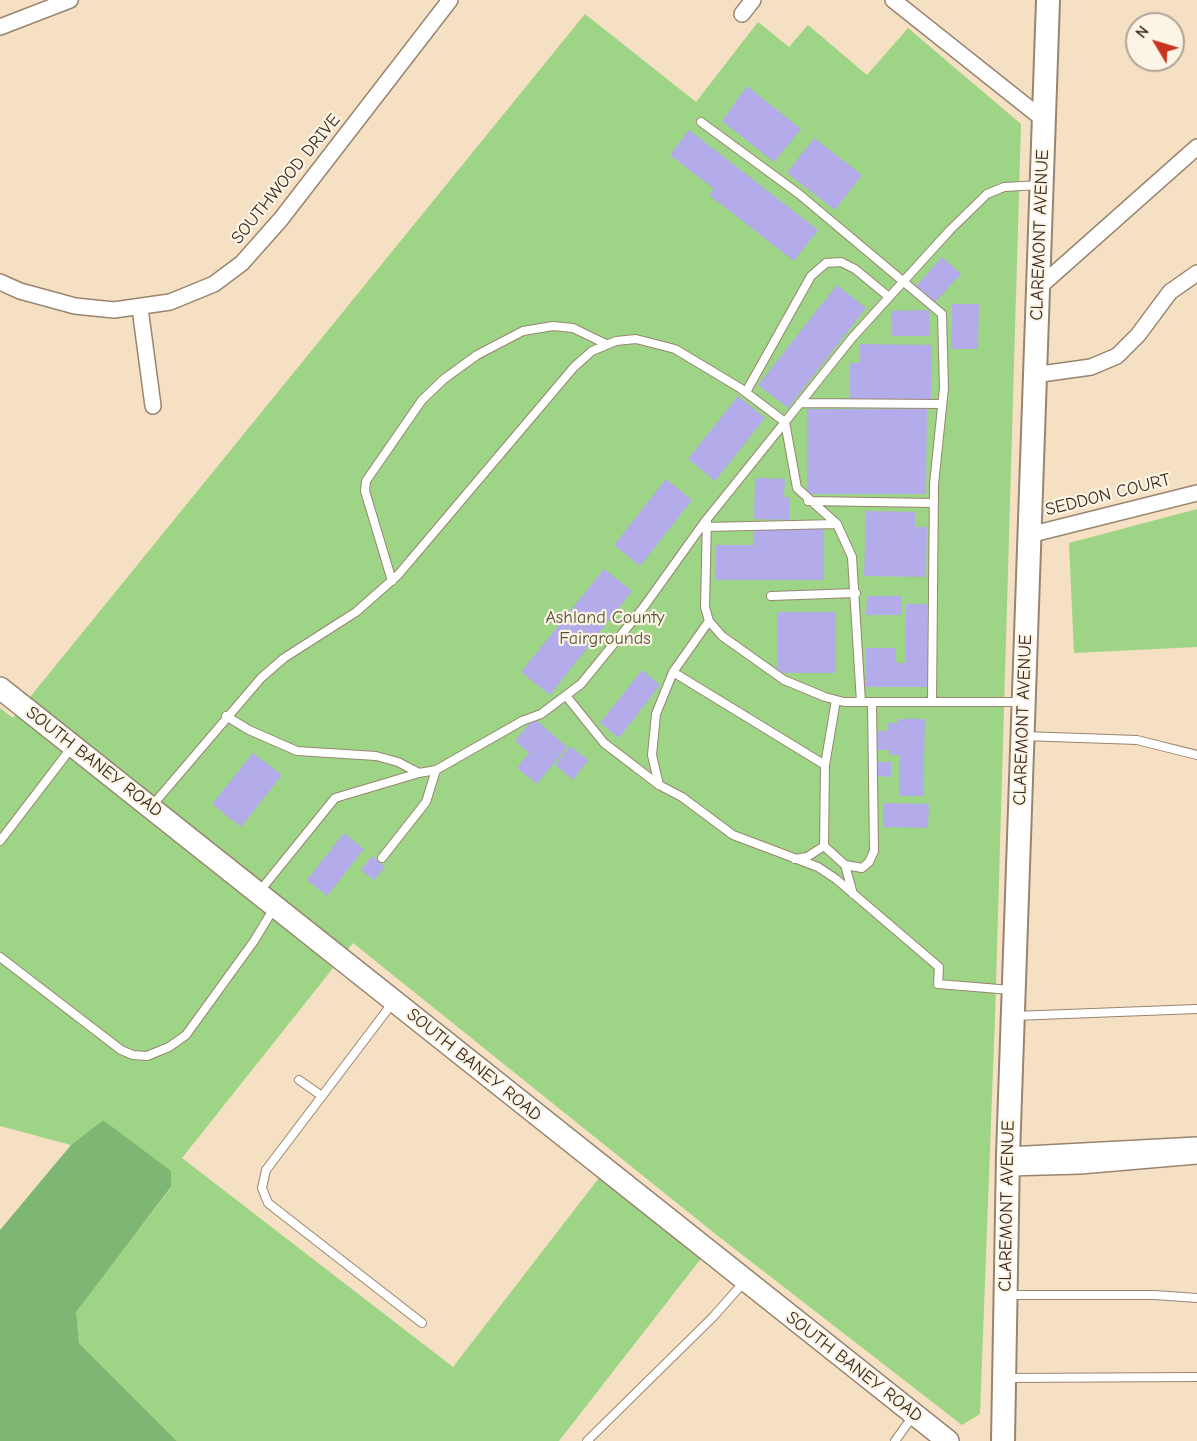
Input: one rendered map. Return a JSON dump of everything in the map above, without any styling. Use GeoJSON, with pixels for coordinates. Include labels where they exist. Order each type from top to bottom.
{"type":"FeatureCollection","features":[{"type":"Feature","properties":{"kind":"main road","name":"CLAREMONT AVENUE"},"geometry":{"type":"LineString","coordinates":[[1003,1441],[1008,1162],[1048,0]]}},
{"type":"Feature","properties":{"kind":"street"},"geometry":{"type":"LineString","coordinates":[[0,27],[70,0]]}},
{"type":"Feature","properties":{"kind":"street","name":"SOUTHWOOD DRIVE"},"geometry":{"type":"LineString","coordinates":[[0,282],[28,293],[75,306],[114,310],[140,308],[187,297],[214,284],[242,263],[281,219],[450,0]]}},
{"type":"Feature","properties":{"kind":"street"},"geometry":{"type":"LineString","coordinates":[[742,14],[753,0]]}},
{"type":"Feature","properties":{"kind":"street"},"geometry":{"type":"LineString","coordinates":[[893,0],[1044,120]]}},
{"type":"Feature","properties":{"kind":"street"},"geometry":{"type":"LineString","coordinates":[[1037,288],[1197,147]]}},
{"type":"Feature","properties":{"kind":"street"},"geometry":{"type":"LineString","coordinates":[[1035,375],[1091,367],[1117,356],[1138,335],[1170,292],[1197,273]]}},
{"type":"Feature","properties":{"kind":"street"},"geometry":{"type":"LineString","coordinates":[[140,308],[153,406]]}},
{"type":"Feature","properties":{"kind":"street","name":"SEDDON COURT"},"geometry":{"type":"LineString","coordinates":[[1029,535],[1197,493]]}},
{"type":"Feature","properties":{"kind":"street","name":"SOUTH BANEY ROAD"},"geometry":{"type":"LineString","coordinates":[[0,688],[948,1441]]}},
{"type":"Feature","properties":{"kind":"street"},"geometry":{"type":"LineString","coordinates":[[1008,1162],[1197,1145]]}},
{"type":"Feature","properties":{"kind":"street"},"geometry":{"type":"LineString","coordinates":[[1008,1162],[1080,1166],[1197,1156]]}},
{"type":"Feature","properties":{"kind":"lane"},"geometry":{"type":"LineString","coordinates":[[701,122],[799,194],[942,314],[942,405],[934,503],[932,702]]}},
{"type":"Feature","properties":{"kind":"lane"},"geometry":{"type":"LineString","coordinates":[[259,892],[336,798],[418,773],[436,770],[522,722],[541,714],[567,697],[593,671],[800,403],[904,280],[987,194],[1004,187],[1042,185]]}},
{"type":"Feature","properties":{"kind":"lane"},"geometry":{"type":"LineString","coordinates":[[746,392],[811,276],[826,263],[841,262],[855,269],[889,297]]}},
{"type":"Feature","properties":{"kind":"lane"},"geometry":{"type":"LineString","coordinates":[[392,581],[365,490],[366,481],[422,400],[444,379],[477,355],[523,331],[553,326],[573,327],[606,344]]}},
{"type":"Feature","properties":{"kind":"lane"},"geometry":{"type":"LineString","coordinates":[[150,807],[226,716],[284,658],[356,612],[392,581],[574,367],[592,351],[606,344],[636,339],[675,349],[746,392],[785,422],[796,488],[808,501],[837,524],[852,557],[861,702]]}},
{"type":"Feature","properties":{"kind":"lane"},"geometry":{"type":"LineString","coordinates":[[800,403],[942,405]]}},
{"type":"Feature","properties":{"kind":"lane"},"geometry":{"type":"LineString","coordinates":[[808,501],[934,503]]}},
{"type":"Feature","properties":{"kind":"lane"},"geometry":{"type":"LineString","coordinates":[[706,523],[837,524]]}},
{"type":"Feature","properties":{"kind":"lane"},"geometry":{"type":"LineString","coordinates":[[706,523],[705,607],[709,621],[722,636],[762,666],[795,685],[836,700],[861,702],[1023,702]]}},
{"type":"Feature","properties":{"kind":"lane"},"geometry":{"type":"LineString","coordinates":[[771,596],[856,593]]}},
{"type":"Feature","properties":{"kind":"lane"},"geometry":{"type":"LineString","coordinates":[[659,785],[652,755],[656,714],[673,672],[709,621]]}},
{"type":"Feature","properties":{"kind":"lane"},"geometry":{"type":"LineString","coordinates":[[673,672],[825,765]]}},
{"type":"Feature","properties":{"kind":"lane"},"geometry":{"type":"LineString","coordinates":[[567,697],[604,743],[659,785],[682,797],[733,835],[818,867],[939,967],[938,984],[1014,990]]}},
{"type":"Feature","properties":{"kind":"lane"},"geometry":{"type":"LineString","coordinates":[[836,700],[825,765],[824,846],[844,865],[854,895]]}},
{"type":"Feature","properties":{"kind":"lane"},"geometry":{"type":"LineString","coordinates":[[844,865],[862,868],[869,862],[874,851],[872,702]]}},
{"type":"Feature","properties":{"kind":"lane"},"geometry":{"type":"LineString","coordinates":[[226,716],[249,730],[297,751],[376,756],[398,762],[418,773]]}},
{"type":"Feature","properties":{"kind":"lane"},"geometry":{"type":"LineString","coordinates":[[1022,736],[1137,740],[1197,755]]}},
{"type":"Feature","properties":{"kind":"lane"},"geometry":{"type":"LineString","coordinates":[[0,841],[73,746]]}},
{"type":"Feature","properties":{"kind":"lane"},"geometry":{"type":"LineString","coordinates":[[382,858],[426,802],[436,770]]}},
{"type":"Feature","properties":{"kind":"lane"},"geometry":{"type":"LineString","coordinates":[[794,859],[807,857],[824,846]]}},
{"type":"Feature","properties":{"kind":"lane"},"geometry":{"type":"LineString","coordinates":[[0,957],[121,1050],[134,1055],[147,1056],[174,1045],[186,1035],[254,941],[275,906]]}},
{"type":"Feature","properties":{"kind":"lane"},"geometry":{"type":"LineString","coordinates":[[394,1001],[266,1170],[262,1179],[264,1197],[422,1323]]}},
{"type":"Feature","properties":{"kind":"lane"},"geometry":{"type":"LineString","coordinates":[[1013,1016],[1197,1009]]}},
{"type":"Feature","properties":{"kind":"lane"},"geometry":{"type":"LineString","coordinates":[[299,1080],[322,1096]]}},
{"type":"Feature","properties":{"kind":"lane"},"geometry":{"type":"LineString","coordinates":[[587,1441],[713,1317],[745,1281]]}},
{"type":"Feature","properties":{"kind":"lane"},"geometry":{"type":"LineString","coordinates":[[1005,1295],[1155,1295],[1197,1298]]}},
{"type":"Feature","properties":{"kind":"lane"},"geometry":{"type":"LineString","coordinates":[[1004,1378],[1197,1377]]}},
{"type":"Feature","properties":{"kind":"lane"},"geometry":{"type":"LineString","coordinates":[[895,1441],[914,1414]]}},
{"type":"Feature","properties":{"kind":"green space","name":"Ashland County Fairgrounds"},"geometry":{"type":"Polygon","coordinates":[[[585,14],[696,102],[758,22],[789,47],[808,25],[867,75],[908,28],[1021,124],[995,1017],[980,1414],[962,1425],[718,1236],[353,943],[182,1158],[453,1367],[602,1174],[703,1256],[559,1441],[177,1441],[79,1343],[75,1312],[171,1188],[103,1120],[71,1145],[0,1126],[0,708],[13,718],[585,14]]]}},
{"type":"Feature","properties":{"kind":"green space"},"geometry":{"type":"Polygon","coordinates":[[[1197,509],[1197,647],[1074,653],[1069,543],[1197,509]]]}},
{"type":"Feature","properties":{"kind":"green space"},"geometry":{"type":"Polygon","coordinates":[[[103,1120],[171,1171],[171,1187],[76,1312],[79,1343],[177,1441],[0,1441],[0,1230],[71,1145],[103,1120]]]}},
{"type":"Feature","properties":{"kind":"building"},"geometry":{"type":"Polygon","coordinates":[[[747,86],[801,129],[774,162],[722,121],[747,86]]]}},
{"type":"Feature","properties":{"kind":"building"},"geometry":{"type":"Polygon","coordinates":[[[689,130],[818,230],[794,261],[709,195],[714,189],[670,155],[689,130]]]}},
{"type":"Feature","properties":{"kind":"building"},"geometry":{"type":"Polygon","coordinates":[[[814,138],[862,175],[835,210],[787,173],[814,138]]]}},
{"type":"Feature","properties":{"kind":"building"},"geometry":{"type":"Polygon","coordinates":[[[942,257],[961,274],[934,303],[916,286],[942,257]]]}},
{"type":"Feature","properties":{"kind":"building"},"geometry":{"type":"Polygon","coordinates":[[[837,285],[866,308],[788,408],[758,385],[837,285]]]}},
{"type":"Feature","properties":{"kind":"building"},"geometry":{"type":"Polygon","coordinates":[[[952,304],[979,304],[978,349],[951,349],[952,304]]]}},
{"type":"Feature","properties":{"kind":"building"},"geometry":{"type":"Polygon","coordinates":[[[929,310],[929,336],[892,336],[891,311],[929,310]]]}},
{"type":"Feature","properties":{"kind":"building"},"geometry":{"type":"Polygon","coordinates":[[[860,344],[932,345],[931,401],[850,401],[850,363],[860,363],[860,344]]]}},
{"type":"Feature","properties":{"kind":"building"},"geometry":{"type":"Polygon","coordinates":[[[738,396],[765,418],[715,481],[688,459],[738,396]]]}},
{"type":"Feature","properties":{"kind":"building"},"geometry":{"type":"Polygon","coordinates":[[[807,409],[927,409],[926,494],[807,494],[807,409]]]}},
{"type":"Feature","properties":{"kind":"building"},"geometry":{"type":"Polygon","coordinates":[[[755,478],[785,479],[784,497],[789,497],[789,520],[754,519],[755,478]]]}},
{"type":"Feature","properties":{"kind":"building"},"geometry":{"type":"Polygon","coordinates":[[[666,479],[692,500],[640,566],[614,545],[666,479]]]}},
{"type":"Feature","properties":{"kind":"building"},"geometry":{"type":"Polygon","coordinates":[[[866,511],[915,512],[915,527],[927,527],[926,577],[864,576],[866,511]]]}},
{"type":"Feature","properties":{"kind":"building"},"geometry":{"type":"Polygon","coordinates":[[[753,528],[824,528],[824,580],[715,580],[716,545],[753,545],[753,528]]]}},
{"type":"Feature","properties":{"kind":"building"},"geometry":{"type":"Polygon","coordinates":[[[604,569],[632,591],[550,695],[521,672],[604,569]]]}},
{"type":"Feature","properties":{"kind":"building"},"geometry":{"type":"Polygon","coordinates":[[[867,596],[902,596],[902,615],[866,615],[867,596]]]}},
{"type":"Feature","properties":{"kind":"building"},"geometry":{"type":"Polygon","coordinates":[[[906,604],[927,604],[927,687],[865,687],[866,648],[896,648],[896,663],[905,663],[906,604]]]}},
{"type":"Feature","properties":{"kind":"building"},"geometry":{"type":"Polygon","coordinates":[[[777,612],[836,612],[836,673],[777,673],[777,612]]]}},
{"type":"Feature","properties":{"kind":"building"},"geometry":{"type":"Polygon","coordinates":[[[642,670],[660,685],[619,738],[600,723],[642,670]]]}},
{"type":"Feature","properties":{"kind":"building"},"geometry":{"type":"Polygon","coordinates":[[[534,718],[567,747],[537,784],[517,768],[529,753],[515,741],[534,718]]]}},
{"type":"Feature","properties":{"kind":"building"},"geometry":{"type":"Polygon","coordinates":[[[898,719],[925,719],[923,796],[899,796],[899,755],[889,755],[889,750],[876,750],[876,731],[888,731],[888,723],[898,723],[898,719]]]}},
{"type":"Feature","properties":{"kind":"building"},"geometry":{"type":"Polygon","coordinates":[[[570,746],[588,760],[573,780],[555,765],[570,746]]]}},
{"type":"Feature","properties":{"kind":"building"},"geometry":{"type":"Polygon","coordinates":[[[253,753],[282,775],[241,827],[212,804],[253,753]]]}},
{"type":"Feature","properties":{"kind":"building"},"geometry":{"type":"Polygon","coordinates":[[[878,762],[891,762],[891,777],[877,776],[878,762]]]}},
{"type":"Feature","properties":{"kind":"building"},"geometry":{"type":"Polygon","coordinates":[[[883,803],[929,804],[928,828],[883,827],[883,803]]]}},
{"type":"Feature","properties":{"kind":"building"},"geometry":{"type":"Polygon","coordinates":[[[344,833],[364,849],[327,896],[307,880],[344,833]]]}},
{"type":"Feature","properties":{"kind":"building"},"geometry":{"type":"Polygon","coordinates":[[[372,856],[385,867],[374,880],[361,870],[372,856]]]}}]}
